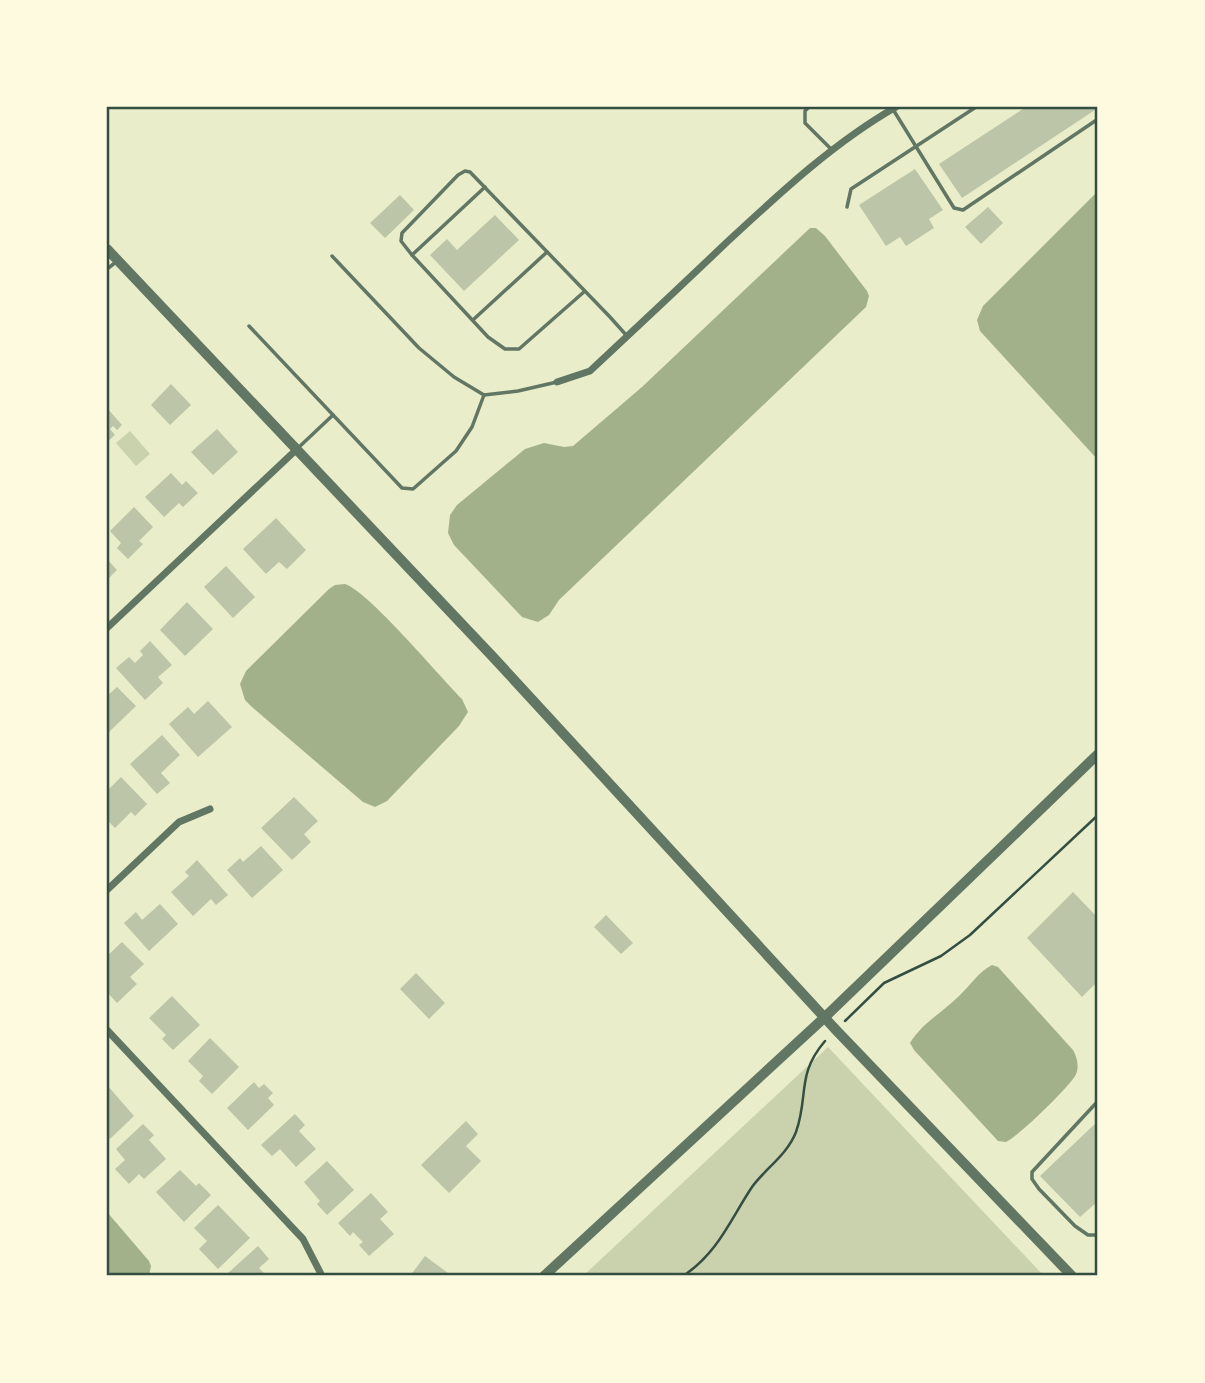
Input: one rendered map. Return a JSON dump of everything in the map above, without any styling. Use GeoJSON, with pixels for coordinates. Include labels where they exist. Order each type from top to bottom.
{"type":"FeatureCollection","features":[{"type":"Feature","properties":{"kind":"street"},"geometry":{"type":"LineString","coordinates":[[557,382],[590,371],[770,203],[866,124],[895,108]]}},
{"type":"Feature","properties":{"kind":"street"},"geometry":{"type":"LineString","coordinates":[[107,248],[503,667],[825,1017],[1072,1276]]}},
{"type":"Feature","properties":{"kind":"street"},"geometry":{"type":"LineString","coordinates":[[107,628],[297,449]]}},
{"type":"Feature","properties":{"kind":"street"},"geometry":{"type":"LineString","coordinates":[[544,1276],[825,1017],[1098,754]]}},
{"type":"Feature","properties":{"kind":"street"},"geometry":{"type":"LineString","coordinates":[[107,890],[179,822],[210,809]]}},
{"type":"Feature","properties":{"kind":"street"},"geometry":{"type":"LineString","coordinates":[[107,1030],[303,1239],[320,1276]]}},
{"type":"Feature","properties":{"kind":"lane"},"geometry":{"type":"LineString","coordinates":[[809,107],[805,111],[806,123],[832,150]]}},
{"type":"Feature","properties":{"kind":"lane"},"geometry":{"type":"LineString","coordinates":[[847,206],[851,189],[976,107]]}},
{"type":"Feature","properties":{"kind":"lane"},"geometry":{"type":"LineString","coordinates":[[895,108],[915,147],[954,208],[963,210],[1098,119]]}},
{"type":"Feature","properties":{"kind":"lane"},"geometry":{"type":"LineString","coordinates":[[585,291],[519,349],[505,349],[488,337],[412,255],[401,241],[402,233],[458,175],[465,171],[470,172],[585,291],[627,336]]}},
{"type":"Feature","properties":{"kind":"lane"},"geometry":{"type":"LineString","coordinates":[[412,255],[485,187]]}},
{"type":"Feature","properties":{"kind":"lane"},"geometry":{"type":"LineString","coordinates":[[474,319],[547,252]]}},
{"type":"Feature","properties":{"kind":"lane"},"geometry":{"type":"LineString","coordinates":[[332,256],[419,348],[454,377],[484,395],[557,382]]}},
{"type":"Feature","properties":{"kind":"lane"},"geometry":{"type":"LineString","coordinates":[[107,269],[118,260]]}},
{"type":"Feature","properties":{"kind":"lane"},"geometry":{"type":"LineString","coordinates":[[249,326],[402,488],[413,489],[457,451],[472,427],[484,395]]}},
{"type":"Feature","properties":{"kind":"lane"},"geometry":{"type":"LineString","coordinates":[[297,449],[333,415]]}},
{"type":"Feature","properties":{"kind":"lane"},"geometry":{"type":"LineString","coordinates":[[1098,1101],[1032,1172],[1032,1179],[1038,1189],[1075,1226],[1088,1236],[1098,1235]]}},
{"type":"Feature","properties":{"kind":"path"},"geometry":{"type":"LineString","coordinates":[[844,1023],[884,983],[941,956],[970,934],[1098,815]]}},
{"type":"Feature","properties":{"kind":"path"},"geometry":{"type":"LineString","coordinates":[[683,1276],[707,1256],[753,1187],[790,1143],[796,1132],[805,1076],[812,1056],[825,1041]]}},
{"type":"Feature","properties":{"kind":"shaded area"},"geometry":{"type":"Polygon","coordinates":[[[1098,191],[1098,460],[980,331],[977,320],[983,306],[1098,191]]]}},
{"type":"Feature","properties":{"kind":"shaded area"},"geometry":{"type":"Polygon","coordinates":[[[810,228],[816,228],[825,236],[867,291],[869,296],[866,307],[559,600],[549,615],[538,622],[522,617],[454,545],[448,533],[450,515],[457,505],[525,449],[544,443],[573,446],[642,387],[810,228]]]}},
{"type":"Feature","properties":{"kind":"shaded area"},"geometry":{"type":"Polygon","coordinates":[[[130,431],[150,454],[136,466],[116,443],[130,431]]]}},
{"type":"Feature","properties":{"kind":"shaded area"},"geometry":{"type":"Polygon","coordinates":[[[345,584],[370,602],[404,636],[462,699],[468,712],[459,726],[387,801],[375,807],[363,802],[252,707],[245,700],[240,684],[246,671],[329,589],[345,584]]]}},
{"type":"Feature","properties":{"kind":"shaded area"},"geometry":{"type":"Polygon","coordinates":[[[992,965],[998,967],[1073,1050],[1077,1063],[1075,1076],[1062,1091],[1032,1122],[1006,1142],[998,1141],[910,1043],[982,971],[992,965]]]}},
{"type":"Feature","properties":{"kind":"shaded area"},"geometry":{"type":"Polygon","coordinates":[[[828,1047],[1044,1276],[583,1276],[828,1047]]]}},
{"type":"Feature","properties":{"kind":"shaded area"},"geometry":{"type":"Polygon","coordinates":[[[107,1212],[149,1261],[149,1276],[107,1276],[107,1212]]]}},
{"type":"Feature","properties":{"kind":"building"},"geometry":{"type":"Polygon","coordinates":[[[1026,107],[1098,108],[962,198],[939,164],[1026,107]]]}},
{"type":"Feature","properties":{"kind":"building"},"geometry":{"type":"Polygon","coordinates":[[[915,169],[943,210],[929,219],[934,228],[906,246],[900,237],[886,246],[859,205],[915,169]]]}},
{"type":"Feature","properties":{"kind":"building"},"geometry":{"type":"Polygon","coordinates":[[[400,195],[414,210],[385,238],[370,223],[400,195]]]}},
{"type":"Feature","properties":{"kind":"building"},"geometry":{"type":"Polygon","coordinates":[[[988,207],[1003,223],[981,244],[965,227],[988,207]]]}},
{"type":"Feature","properties":{"kind":"building"},"geometry":{"type":"Polygon","coordinates":[[[495,215],[519,240],[464,291],[430,255],[447,239],[457,250],[495,215]]]}},
{"type":"Feature","properties":{"kind":"building"},"geometry":{"type":"Polygon","coordinates":[[[171,384],[191,405],[170,425],[151,405],[171,384]]]}},
{"type":"Feature","properties":{"kind":"building"},"geometry":{"type":"Polygon","coordinates":[[[107,408],[122,425],[117,430],[113,426],[110,429],[115,435],[107,442],[107,408]]]}},
{"type":"Feature","properties":{"kind":"building"},"geometry":{"type":"Polygon","coordinates":[[[217,429],[238,452],[213,475],[191,452],[217,429]]]}},
{"type":"Feature","properties":{"kind":"building"},"geometry":{"type":"Polygon","coordinates":[[[171,473],[182,485],[186,481],[198,493],[183,507],[179,503],[164,517],[145,497],[171,473]]]}},
{"type":"Feature","properties":{"kind":"building"},"geometry":{"type":"Polygon","coordinates":[[[134,507],[153,527],[139,541],[143,544],[128,559],[117,548],[121,543],[110,531],[134,507]]]}},
{"type":"Feature","properties":{"kind":"building"},"geometry":{"type":"Polygon","coordinates":[[[276,518],[306,550],[287,569],[279,562],[266,574],[243,549],[276,518]]]}},
{"type":"Feature","properties":{"kind":"building"},"geometry":{"type":"Polygon","coordinates":[[[107,559],[117,570],[107,580],[107,559]]]}},
{"type":"Feature","properties":{"kind":"building"},"geometry":{"type":"Polygon","coordinates":[[[226,566],[255,597],[233,618],[204,587],[226,566]]]}},
{"type":"Feature","properties":{"kind":"building"},"geometry":{"type":"Polygon","coordinates":[[[187,602],[213,629],[185,656],[160,630],[187,602]]]}},
{"type":"Feature","properties":{"kind":"building"},"geometry":{"type":"Polygon","coordinates":[[[150,641],[172,665],[158,677],[163,683],[145,700],[116,668],[129,657],[135,663],[143,655],[140,651],[150,641]]]}},
{"type":"Feature","properties":{"kind":"building"},"geometry":{"type":"Polygon","coordinates":[[[117,687],[136,706],[107,734],[107,696],[117,687]]]}},
{"type":"Feature","properties":{"kind":"building"},"geometry":{"type":"Polygon","coordinates":[[[208,701],[232,727],[198,757],[169,724],[188,707],[194,714],[208,701]]]}},
{"type":"Feature","properties":{"kind":"building"},"geometry":{"type":"Polygon","coordinates":[[[162,735],[180,755],[161,773],[170,783],[157,794],[130,764],[162,735]]]}},
{"type":"Feature","properties":{"kind":"building"},"geometry":{"type":"Polygon","coordinates":[[[121,777],[147,804],[135,816],[131,812],[115,828],[107,820],[107,791],[121,777]]]}},
{"type":"Feature","properties":{"kind":"building"},"geometry":{"type":"Polygon","coordinates":[[[294,797],[318,821],[304,834],[311,842],[292,860],[261,828],[294,797]]]}},
{"type":"Feature","properties":{"kind":"building"},"geometry":{"type":"Polygon","coordinates":[[[261,846],[283,870],[252,898],[227,870],[240,858],[243,862],[261,846]]]}},
{"type":"Feature","properties":{"kind":"building"},"geometry":{"type":"Polygon","coordinates":[[[197,860],[228,895],[216,905],[211,899],[193,916],[171,892],[189,876],[185,872],[197,860]]]}},
{"type":"Feature","properties":{"kind":"building"},"geometry":{"type":"Polygon","coordinates":[[[1073,892],[1098,918],[1098,981],[1082,997],[1027,938],[1073,892]]]}},
{"type":"Feature","properties":{"kind":"building"},"geometry":{"type":"Polygon","coordinates":[[[160,904],[178,924],[149,951],[124,923],[136,912],[142,920],[160,904]]]}},
{"type":"Feature","properties":{"kind":"building"},"geometry":{"type":"Polygon","coordinates":[[[606,915],[633,943],[621,954],[594,927],[606,915]]]}},
{"type":"Feature","properties":{"kind":"building"},"geometry":{"type":"Polygon","coordinates":[[[122,942],[144,964],[130,977],[137,984],[117,1003],[107,992],[107,956],[122,942]]]}},
{"type":"Feature","properties":{"kind":"building"},"geometry":{"type":"Polygon","coordinates":[[[416,973],[445,1003],[429,1019],[400,989],[416,973]]]}},
{"type":"Feature","properties":{"kind":"building"},"geometry":{"type":"Polygon","coordinates":[[[172,996],[200,1025],[173,1050],[162,1039],[166,1035],[149,1018],[172,996]]]}},
{"type":"Feature","properties":{"kind":"building"},"geometry":{"type":"Polygon","coordinates":[[[210,1038],[239,1067],[212,1094],[199,1081],[203,1076],[188,1061],[210,1038]]]}},
{"type":"Feature","properties":{"kind":"building"},"geometry":{"type":"Polygon","coordinates":[[[254,1082],[259,1088],[264,1084],[273,1093],[268,1098],[274,1105],[248,1130],[227,1108],[254,1082]]]}},
{"type":"Feature","properties":{"kind":"building"},"geometry":{"type":"Polygon","coordinates":[[[107,1085],[134,1116],[110,1139],[107,1135],[107,1085]]]}},
{"type":"Feature","properties":{"kind":"building"},"geometry":{"type":"Polygon","coordinates":[[[295,1114],[305,1125],[299,1131],[316,1149],[296,1167],[280,1149],[272,1156],[261,1145],[295,1114]]]}},
{"type":"Feature","properties":{"kind":"building"},"geometry":{"type":"Polygon","coordinates":[[[466,1121],[478,1134],[466,1146],[481,1161],[449,1193],[421,1165],[466,1121]]]}},
{"type":"Feature","properties":{"kind":"building"},"geometry":{"type":"Polygon","coordinates":[[[1098,1121],[1098,1201],[1080,1217],[1040,1176],[1098,1121]]]}},
{"type":"Feature","properties":{"kind":"building"},"geometry":{"type":"Polygon","coordinates":[[[143,1124],[154,1135],[149,1140],[166,1159],[144,1179],[139,1174],[129,1184],[115,1169],[125,1160],[116,1149],[143,1124]]]}},
{"type":"Feature","properties":{"kind":"building"},"geometry":{"type":"Polygon","coordinates":[[[327,1161],[354,1190],[327,1215],[317,1204],[320,1201],[304,1182],[327,1161]]]}},
{"type":"Feature","properties":{"kind":"building"},"geometry":{"type":"Polygon","coordinates":[[[180,1170],[196,1186],[199,1183],[211,1195],[184,1222],[156,1192],[180,1170]]]}},
{"type":"Feature","properties":{"kind":"building"},"geometry":{"type":"Polygon","coordinates":[[[371,1193],[388,1212],[380,1219],[394,1234],[369,1256],[359,1245],[363,1242],[353,1232],[350,1236],[338,1223],[371,1193]]]}},
{"type":"Feature","properties":{"kind":"building"},"geometry":{"type":"Polygon","coordinates":[[[218,1205],[250,1238],[218,1269],[199,1249],[207,1241],[194,1228],[218,1205]]]}},
{"type":"Feature","properties":{"kind":"building"},"geometry":{"type":"Polygon","coordinates":[[[258,1246],[269,1259],[259,1268],[267,1276],[230,1276],[228,1273],[258,1246]]]}},
{"type":"Feature","properties":{"kind":"building"},"geometry":{"type":"Polygon","coordinates":[[[425,1256],[452,1276],[410,1276],[425,1256]]]}}]}
